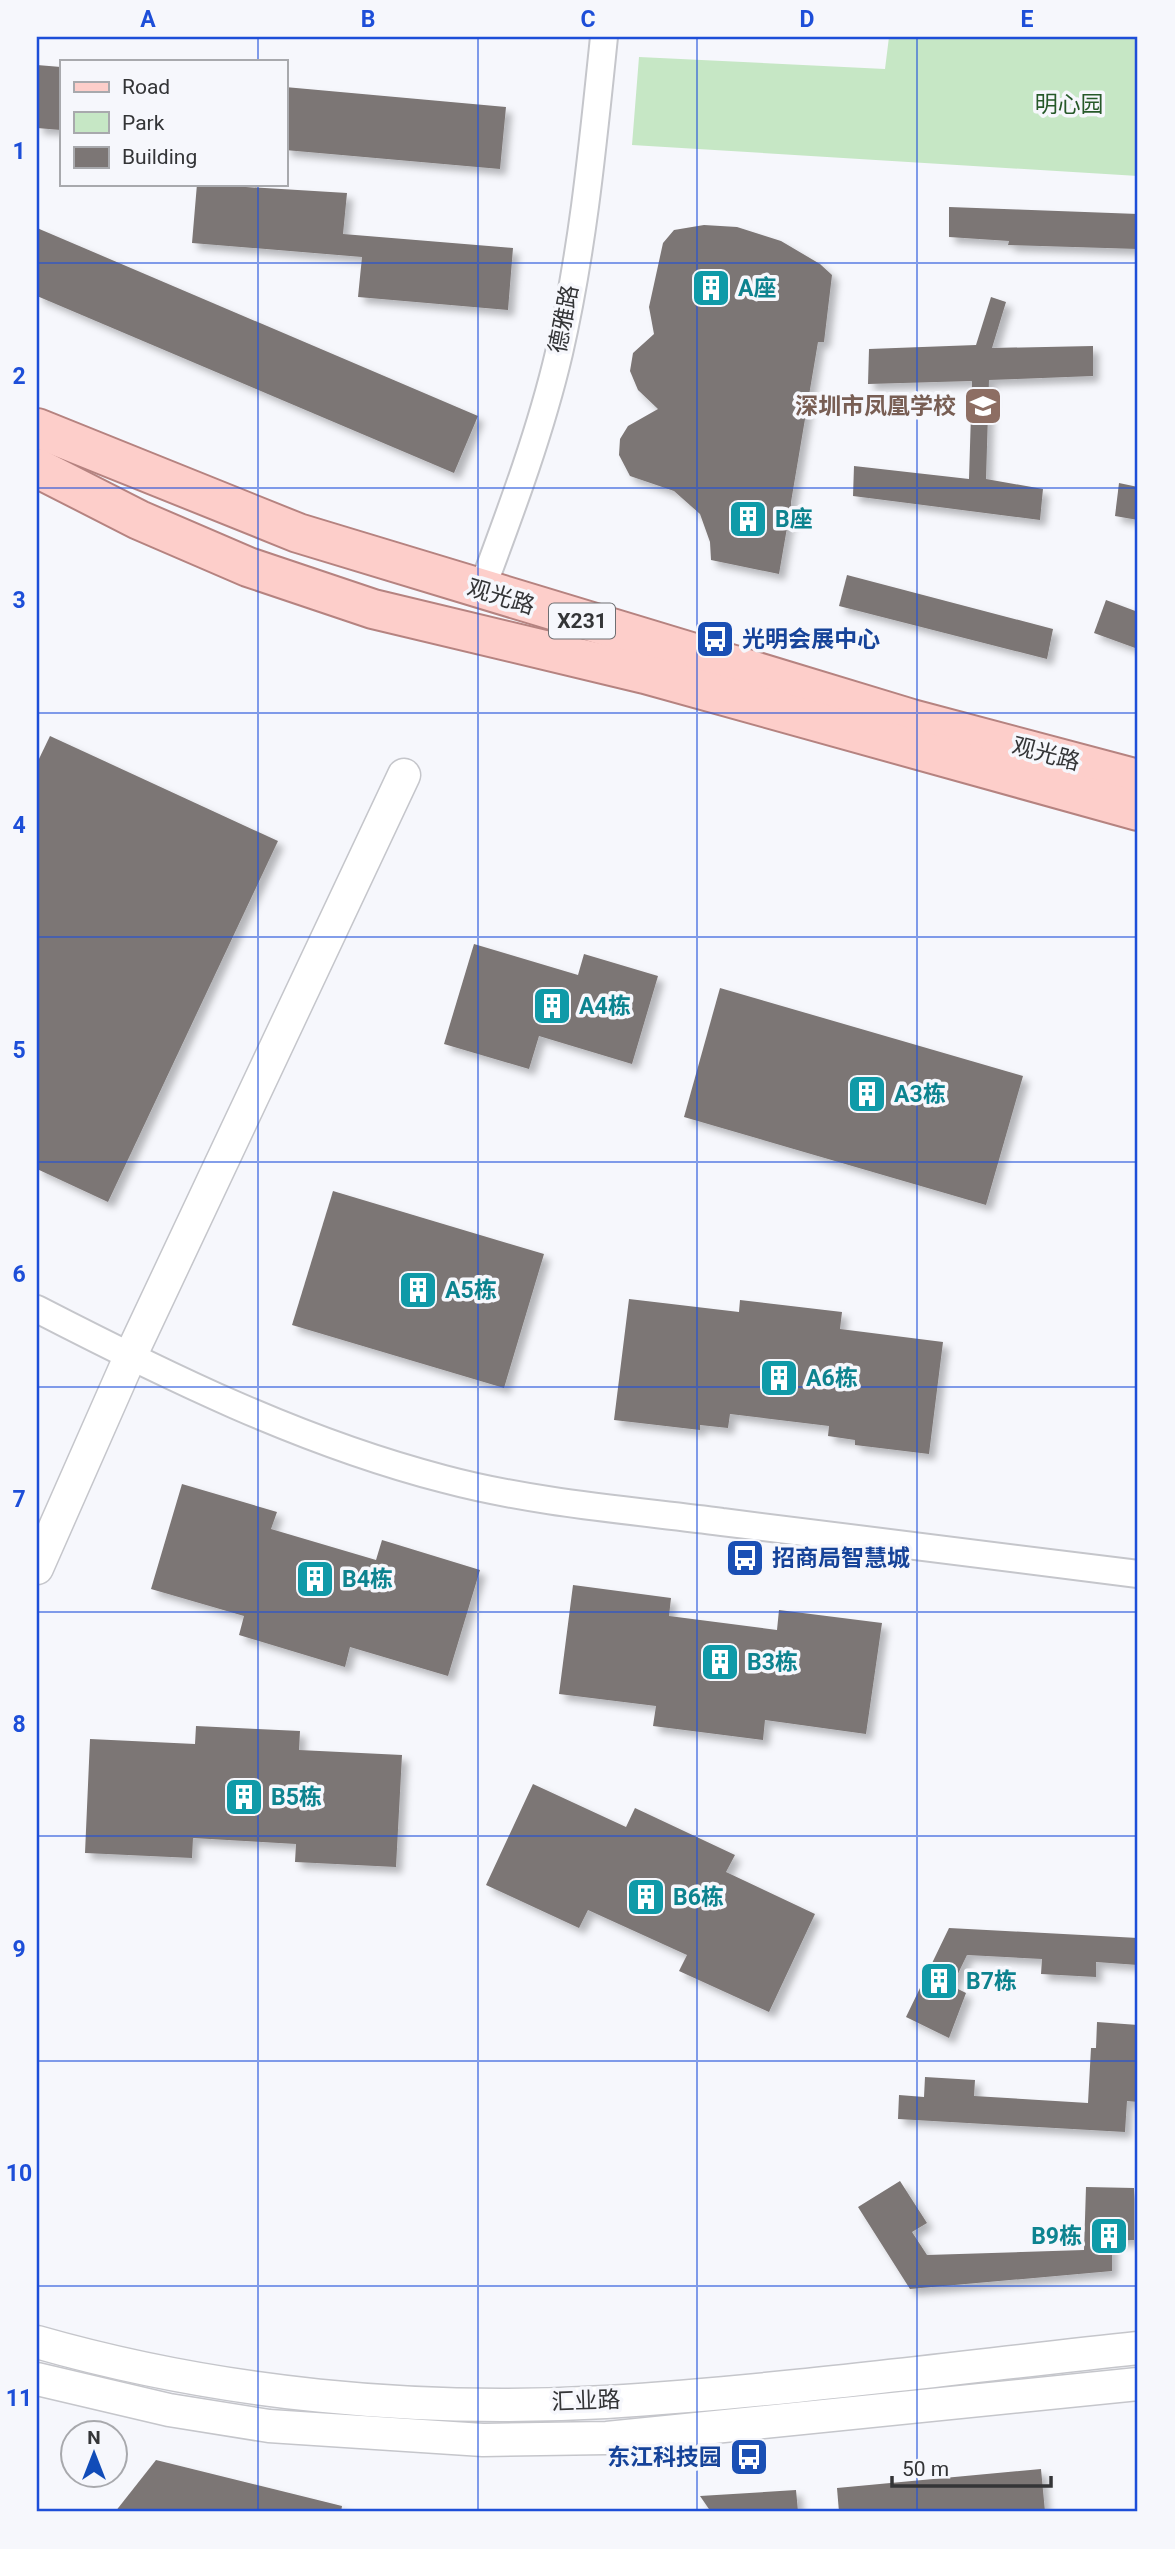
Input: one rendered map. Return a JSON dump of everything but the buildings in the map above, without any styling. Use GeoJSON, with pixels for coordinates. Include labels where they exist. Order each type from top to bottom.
{"type":"FeatureCollection","features":[{"type":"Feature","properties":{"kind":"main road","name":"观光路"},"geometry":{"type":"LineString","coordinates":[[37,428],[298,533],[481,591],[912,719],[1138,779]]}},
{"type":"Feature","properties":{"kind":"main road","name":"观光路"},"geometry":{"type":"LineString","coordinates":[[37,468],[139,520],[248,567],[373,609],[645,674],[1138,811]]}},
{"type":"Feature","properties":{"kind":"street","name":"德雅路"},"geometry":{"type":"LineString","coordinates":[[481,591],[516,496],[559,354],[588,194],[604,37]]}},
{"type":"Feature","properties":{"kind":"street"},"geometry":{"type":"LineString","coordinates":[[37,1569],[131,1357],[404,775]]}},
{"type":"Feature","properties":{"kind":"street"},"geometry":{"type":"LineString","coordinates":[[37,1308],[131,1357],[336,1447],[445,1479],[553,1501],[1138,1574]]}},
{"type":"Feature","properties":{"kind":"street","name":"汇业路"},"geometry":{"type":"LineString","coordinates":[[37,2342],[176,2375],[274,2389],[484,2404],[605,2402],[1138,2348]]}},
{"type":"Feature","properties":{"kind":"street","name":"汇业路"},"geometry":{"type":"LineString","coordinates":[[37,2379],[169,2410],[269,2426],[483,2440],[607,2438],[1138,2384]]}},
{"type":"Feature","properties":{"kind":"green space","name":"明心园"},"geometry":{"type":"Polygon","coordinates":[[[889,37],[1138,37],[1138,176],[632,145],[639,57],[885,69],[889,37]]]}},
{"type":"Feature","properties":{"kind":"place","name":"A座"},"geometry":{"type":"Point","coordinates":[711,288]}},
{"type":"Feature","properties":{"kind":"place","name":"深圳市凤凰学校"},"geometry":{"type":"Point","coordinates":[983,406]}},
{"type":"Feature","properties":{"kind":"place","name":"B座"},"geometry":{"type":"Point","coordinates":[748,519]}},
{"type":"Feature","properties":{"kind":"place","name":"光明会展中心"},"geometry":{"type":"Point","coordinates":[715,639]}},
{"type":"Feature","properties":{"kind":"place","name":"A4栋"},"geometry":{"type":"Point","coordinates":[552,1006]}},
{"type":"Feature","properties":{"kind":"place","name":"A3栋"},"geometry":{"type":"Point","coordinates":[867,1094]}},
{"type":"Feature","properties":{"kind":"place","name":"A5栋"},"geometry":{"type":"Point","coordinates":[418,1290]}},
{"type":"Feature","properties":{"kind":"place","name":"A6栋"},"geometry":{"type":"Point","coordinates":[779,1378]}},
{"type":"Feature","properties":{"kind":"place","name":"招商局智慧城"},"geometry":{"type":"Point","coordinates":[745,1558]}},
{"type":"Feature","properties":{"kind":"place","name":"B4栋"},"geometry":{"type":"Point","coordinates":[315,1579]}},
{"type":"Feature","properties":{"kind":"place","name":"B3栋"},"geometry":{"type":"Point","coordinates":[720,1662]}},
{"type":"Feature","properties":{"kind":"place","name":"B5栋"},"geometry":{"type":"Point","coordinates":[244,1797]}},
{"type":"Feature","properties":{"kind":"place","name":"B6栋"},"geometry":{"type":"Point","coordinates":[646,1897]}},
{"type":"Feature","properties":{"kind":"place","name":"B7栋"},"geometry":{"type":"Point","coordinates":[939,1981]}},
{"type":"Feature","properties":{"kind":"place","name":"B9栋"},"geometry":{"type":"Point","coordinates":[1109,2236]}},
{"type":"Feature","properties":{"kind":"place","name":"东江科技园"},"geometry":{"type":"Point","coordinates":[749,2457]}}]}
